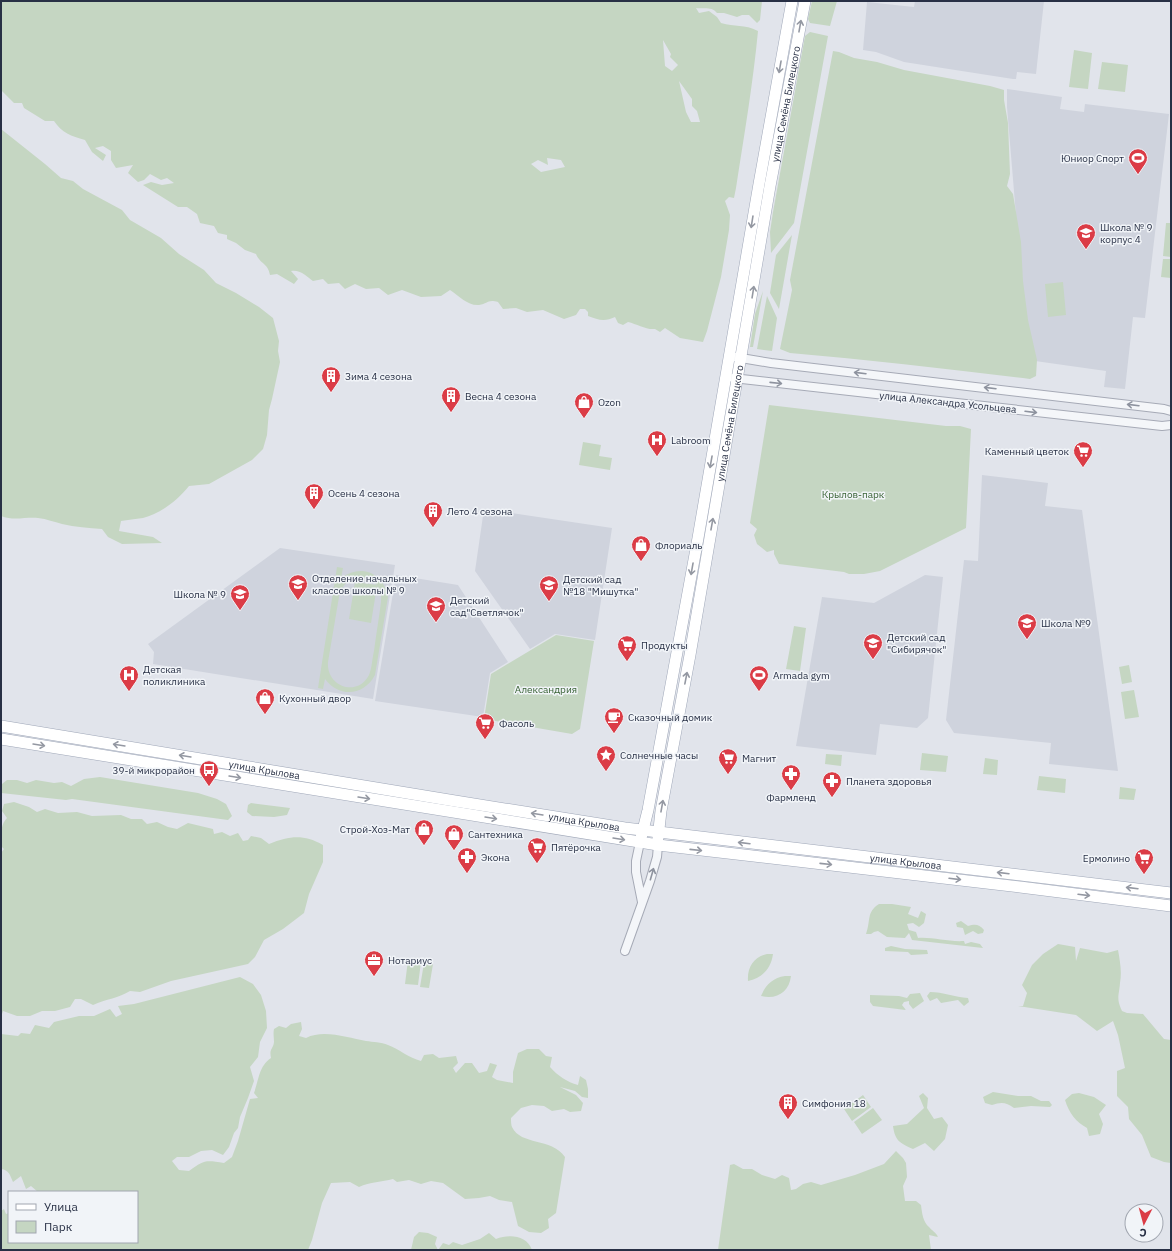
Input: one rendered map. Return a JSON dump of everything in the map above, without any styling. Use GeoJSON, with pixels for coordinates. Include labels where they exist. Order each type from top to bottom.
{"type":"FeatureCollection","features":[{"type":"Feature","properties":{"kind":"main road","name":"улица Семёна Билецкого"},"geometry":{"type":"LineString","coordinates":[[640,842],[648,810],[682,627],[792,1]]}},
{"type":"Feature","properties":{"kind":"main road","name":"улица Семёна Билецкого"},"geometry":{"type":"LineString","coordinates":[[658,845],[661,811],[690,655],[770,186],[805,1]]}},
{"type":"Feature","properties":{"kind":"main road","name":"улица Крылова"},"geometry":{"type":"LineString","coordinates":[[1,726],[441,799],[643,830],[1171,893]]}},
{"type":"Feature","properties":{"kind":"main road","name":"улица Крылова"},"geometry":{"type":"LineString","coordinates":[[1,739],[658,845],[1171,906]]}},
{"type":"Feature","properties":{"kind":"street","name":"улица Александра Усольцева"},"geometry":{"type":"LineString","coordinates":[[730,357],[1096,400],[1171,411]]}},
{"type":"Feature","properties":{"kind":"street","name":"улица Александра Усольцева"},"geometry":{"type":"LineString","coordinates":[[726,378],[1171,426]]}},
{"type":"Feature","properties":{"kind":"street","name":"улица Семёна Билецкого"},"geometry":{"type":"LineString","coordinates":[[640,842],[636,861],[636,872],[642,902]]}},
{"type":"Feature","properties":{"kind":"street"},"geometry":{"type":"LineString","coordinates":[[624,951],[650,881],[657,857],[658,845]]}},
{"type":"Feature","properties":{"kind":"shaded area"},"geometry":{"type":"Polygon","coordinates":[[[915,1],[1044,1],[1036,74],[1017,72],[1016,79],[1013,79],[904,62],[876,52],[863,50],[867,2],[914,7],[915,1]]]}},
{"type":"Feature","properties":{"kind":"shaded area","name":"Школа № 9 корпус 4"},"geometry":{"type":"Polygon","coordinates":[[[1007,89],[1062,97],[1060,109],[1084,112],[1085,104],[1169,114],[1145,318],[1133,317],[1125,389],[1104,387],[1106,371],[1028,360],[1007,107],[1007,89]]]}},
{"type":"Feature","properties":{"kind":"shaded area","name":"Школа №9"},"geometry":{"type":"Polygon","coordinates":[[[982,475],[1048,483],[1045,506],[1082,510],[1118,771],[1049,764],[1051,743],[954,733],[946,720],[964,560],[978,561],[982,475]]]}},
{"type":"Feature","properties":{"kind":"shaded area","name":"Детский сад №18 \"Мишутка\""},"geometry":{"type":"Polygon","coordinates":[[[484,509],[612,528],[595,640],[555,634],[530,649],[475,571],[484,509]]]}},
{"type":"Feature","properties":{"kind":"shaded area","name":"Отделение начальных классов школы № 9"},"geometry":{"type":"Polygon","coordinates":[[[280,548],[395,565],[373,699],[153,664],[154,652],[148,644],[280,548]]]}},
{"type":"Feature","properties":{"kind":"shaded area","name":"Детский сад\"Светлячок\""},"geometry":{"type":"Polygon","coordinates":[[[396,575],[458,585],[508,662],[490,673],[483,717],[375,701],[396,575]]]}},
{"type":"Feature","properties":{"kind":"shaded area","name":"Детский сад \"Сибирячок\""},"geometry":{"type":"Polygon","coordinates":[[[925,575],[943,577],[928,718],[917,728],[880,724],[876,755],[796,746],[822,597],[874,603],[925,575]]]}},
{"type":"Feature","properties":{"kind":"green space"},"geometry":{"type":"Polygon","coordinates":[[[1,1],[762,1],[760,20],[757,23],[749,15],[737,17],[724,13],[717,13],[713,9],[696,8],[699,13],[709,11],[717,17],[721,23],[748,27],[758,31],[751,90],[736,188],[734,198],[729,197],[725,201],[730,215],[721,277],[703,342],[680,338],[665,328],[660,332],[655,329],[645,328],[628,322],[623,325],[618,323],[615,317],[605,320],[595,319],[588,316],[588,312],[585,309],[580,309],[576,315],[564,319],[543,310],[527,312],[516,308],[503,309],[498,302],[494,301],[479,305],[471,304],[450,290],[441,296],[421,297],[402,290],[388,295],[379,288],[366,289],[355,284],[345,289],[339,283],[328,284],[323,279],[313,281],[303,273],[291,271],[298,279],[294,284],[277,274],[270,275],[268,268],[256,254],[245,250],[236,243],[227,239],[227,235],[218,233],[214,226],[200,223],[197,214],[187,207],[178,207],[143,185],[151,182],[162,185],[174,183],[167,178],[161,180],[150,174],[144,180],[138,182],[128,173],[133,165],[116,168],[111,160],[111,151],[103,146],[95,148],[106,155],[103,161],[92,152],[85,140],[67,134],[54,121],[45,121],[24,108],[22,103],[14,103],[1,90],[1,1]],[[663,40],[665,66],[672,71],[678,65],[670,57],[671,54],[663,40]],[[679,81],[686,112],[691,122],[700,122],[697,111],[692,106],[692,99],[679,81]],[[547,158],[548,165],[538,160],[531,164],[541,172],[565,167],[561,160],[547,158]]]}},
{"type":"Feature","properties":{"kind":"green space"},"geometry":{"type":"Polygon","coordinates":[[[812,1],[837,1],[830,26],[810,23],[808,19],[812,1]]]}},
{"type":"Feature","properties":{"kind":"green space"},"geometry":{"type":"Polygon","coordinates":[[[810,32],[828,36],[794,223],[771,253],[770,232],[773,212],[805,36],[810,32]]]}},
{"type":"Feature","properties":{"kind":"green space"},"geometry":{"type":"Polygon","coordinates":[[[1074,50],[1092,53],[1088,89],[1069,87],[1074,50]]]}},
{"type":"Feature","properties":{"kind":"green space"},"geometry":{"type":"Polygon","coordinates":[[[833,51],[854,58],[877,62],[904,70],[1004,90],[1004,100],[1008,123],[1010,174],[1007,186],[1013,194],[1021,242],[1023,281],[1028,320],[1037,360],[1036,376],[1030,379],[790,353],[780,349],[792,290],[790,280],[833,51]]]}},
{"type":"Feature","properties":{"kind":"green space"},"geometry":{"type":"Polygon","coordinates":[[[1102,62],[1128,65],[1125,92],[1098,89],[1102,62]]]}},
{"type":"Feature","properties":{"kind":"green space"},"geometry":{"type":"Polygon","coordinates":[[[1,129],[61,178],[73,181],[83,189],[122,210],[130,220],[161,238],[179,254],[204,270],[216,283],[259,307],[273,318],[279,341],[278,351],[280,362],[269,410],[267,435],[263,449],[252,460],[209,484],[189,486],[180,496],[162,510],[143,518],[121,521],[119,531],[153,537],[162,543],[122,544],[108,537],[102,529],[72,526],[38,518],[15,519],[1,516],[1,129]]]}},
{"type":"Feature","properties":{"kind":"green space"},"geometry":{"type":"Polygon","coordinates":[[[1166,223],[1171,223],[1171,257],[1163,256],[1166,223]]]}},
{"type":"Feature","properties":{"kind":"green space"},"geometry":{"type":"Polygon","coordinates":[[[792,235],[779,309],[770,293],[776,255],[792,235]]]}},
{"type":"Feature","properties":{"kind":"green space"},"geometry":{"type":"Polygon","coordinates":[[[1163,259],[1171,259],[1171,278],[1161,277],[1163,259]]]}},
{"type":"Feature","properties":{"kind":"green space"},"geometry":{"type":"Polygon","coordinates":[[[1063,282],[1066,315],[1048,317],[1045,284],[1063,282]]]}},
{"type":"Feature","properties":{"kind":"green space"},"geometry":{"type":"Polygon","coordinates":[[[763,291],[753,347],[750,347],[755,314],[763,291]]]}},
{"type":"Feature","properties":{"kind":"green space"},"geometry":{"type":"Polygon","coordinates":[[[767,296],[777,318],[772,351],[757,349],[767,296]]]}},
{"type":"Feature","properties":{"kind":"green space","name":"Крылов-парк"},"geometry":{"type":"Polygon","coordinates":[[[769,405],[946,426],[960,426],[971,429],[966,528],[880,571],[864,574],[849,574],[844,572],[779,564],[774,554],[774,550],[767,552],[757,544],[754,535],[757,529],[750,523],[769,405]]]}},
{"type":"Feature","properties":{"kind":"green space"},"geometry":{"type":"Polygon","coordinates":[[[583,442],[601,445],[599,456],[612,458],[610,470],[579,465],[583,442]]]}},
{"type":"Feature","properties":{"kind":"green space"},"geometry":{"type":"Polygon","coordinates":[[[337,567],[343,568],[341,578],[356,571],[364,571],[377,576],[386,589],[388,597],[375,675],[365,687],[358,691],[344,692],[331,685],[325,679],[323,689],[318,688],[337,567]],[[361,577],[348,580],[340,591],[328,662],[332,677],[337,683],[343,686],[357,686],[364,682],[371,669],[381,602],[381,593],[377,586],[371,623],[349,619],[355,582],[377,585],[370,579],[361,577]]]}},
{"type":"Feature","properties":{"kind":"green space"},"geometry":{"type":"Polygon","coordinates":[[[794,626],[806,628],[800,671],[786,669],[794,626]]]}},
{"type":"Feature","properties":{"kind":"green space","name":"Александрия"},"geometry":{"type":"Polygon","coordinates":[[[556,635],[594,641],[580,729],[572,734],[484,719],[491,674],[556,635]]]}},
{"type":"Feature","properties":{"kind":"green space"},"geometry":{"type":"Polygon","coordinates":[[[1129,665],[1132,682],[1122,684],[1119,667],[1129,665]]]}},
{"type":"Feature","properties":{"kind":"green space"},"geometry":{"type":"Polygon","coordinates":[[[1134,690],[1139,717],[1125,719],[1121,692],[1134,690]]]}},
{"type":"Feature","properties":{"kind":"green space"},"geometry":{"type":"Polygon","coordinates":[[[922,753],[948,756],[946,772],[920,770],[922,753]]]}},
{"type":"Feature","properties":{"kind":"green space"},"geometry":{"type":"Polygon","coordinates":[[[826,754],[842,755],[841,766],[825,764],[826,754]]]}},
{"type":"Feature","properties":{"kind":"green space"},"geometry":{"type":"Polygon","coordinates":[[[985,758],[998,760],[997,775],[983,774],[985,758]]]}},
{"type":"Feature","properties":{"kind":"green space"},"geometry":{"type":"Polygon","coordinates":[[[1039,776],[1066,779],[1065,793],[1037,790],[1039,776]]]}},
{"type":"Feature","properties":{"kind":"green space"},"geometry":{"type":"Polygon","coordinates":[[[100,777],[198,793],[217,799],[226,804],[232,816],[228,820],[72,799],[66,800],[1,793],[2,784],[7,780],[17,780],[27,783],[36,780],[54,783],[62,782],[71,786],[84,779],[100,777]]]}},
{"type":"Feature","properties":{"kind":"green space"},"geometry":{"type":"Polygon","coordinates":[[[1120,787],[1136,789],[1134,800],[1119,799],[1120,787]]]}},
{"type":"Feature","properties":{"kind":"green space"},"geometry":{"type":"Polygon","coordinates":[[[14,802],[29,807],[37,812],[45,809],[58,813],[77,812],[92,816],[121,815],[131,819],[142,819],[147,824],[157,822],[177,829],[188,823],[213,829],[214,834],[222,832],[230,836],[238,833],[243,841],[248,840],[251,836],[261,838],[269,844],[283,839],[296,837],[309,839],[323,845],[323,862],[309,894],[304,913],[283,929],[264,940],[255,957],[248,964],[171,981],[140,992],[130,991],[93,1005],[81,999],[75,999],[70,1007],[55,1011],[42,1011],[30,1016],[17,1016],[3,1011],[1,1017],[1,853],[4,849],[1,846],[1,835],[3,824],[7,818],[2,811],[4,804],[14,802]]]}},
{"type":"Feature","properties":{"kind":"green space"},"geometry":{"type":"Polygon","coordinates":[[[251,803],[290,808],[287,815],[274,817],[252,816],[247,812],[248,805],[251,803]]]}},
{"type":"Feature","properties":{"kind":"green space"},"geometry":{"type":"Polygon","coordinates":[[[879,904],[892,904],[911,907],[908,914],[918,918],[921,911],[926,914],[924,923],[919,927],[913,923],[907,924],[909,930],[916,932],[918,938],[964,941],[965,944],[971,942],[980,944],[983,948],[912,940],[909,933],[905,938],[887,937],[878,931],[871,934],[866,934],[870,914],[879,904]]]}},
{"type":"Feature","properties":{"kind":"green space"},"geometry":{"type":"Polygon","coordinates":[[[961,921],[968,926],[979,926],[984,930],[983,933],[978,934],[973,931],[965,935],[963,928],[957,927],[956,923],[961,921]]]}},
{"type":"Feature","properties":{"kind":"green space"},"geometry":{"type":"Polygon","coordinates":[[[1058,944],[1075,947],[1076,961],[1080,948],[1107,953],[1118,950],[1121,975],[1118,1000],[1122,1011],[1127,1013],[1143,1014],[1164,1039],[1171,1040],[1171,1163],[1151,1157],[1142,1135],[1129,1119],[1128,1107],[1117,1096],[1117,1071],[1125,1068],[1118,1035],[1113,1021],[1097,1031],[1076,1015],[1018,1006],[1023,1006],[1027,993],[1022,985],[1032,965],[1043,954],[1058,944]]]}},
{"type":"Feature","properties":{"kind":"green space"},"geometry":{"type":"Polygon","coordinates":[[[891,946],[905,949],[927,950],[928,954],[911,955],[908,952],[885,951],[885,948],[891,946]]]}},
{"type":"Feature","properties":{"kind":"green space"},"geometry":{"type":"Polygon","coordinates":[[[773,954],[768,968],[758,978],[748,981],[752,963],[762,955],[773,954]]]}},
{"type":"Feature","properties":{"kind":"green space"},"geometry":{"type":"Polygon","coordinates":[[[408,960],[421,962],[418,985],[405,984],[408,960]]]}},
{"type":"Feature","properties":{"kind":"green space"},"geometry":{"type":"Polygon","coordinates":[[[424,963],[433,964],[429,988],[420,987],[424,963]]]}},
{"type":"Feature","properties":{"kind":"green space"},"geometry":{"type":"Polygon","coordinates":[[[785,976],[791,976],[790,982],[781,994],[772,997],[761,996],[770,982],[785,976]]]}},
{"type":"Feature","properties":{"kind":"green space"},"geometry":{"type":"Polygon","coordinates":[[[240,977],[253,984],[261,995],[266,1011],[267,1028],[260,1042],[258,1057],[250,1067],[254,1081],[240,1117],[238,1128],[234,1133],[229,1147],[223,1155],[212,1150],[201,1151],[189,1157],[177,1157],[172,1161],[179,1170],[189,1171],[205,1162],[213,1161],[224,1163],[232,1157],[250,1099],[258,1098],[254,1093],[260,1073],[264,1065],[271,1058],[271,1051],[274,1042],[274,1029],[279,1026],[286,1028],[291,1024],[301,1022],[302,1029],[299,1036],[306,1038],[313,1035],[328,1034],[383,1043],[421,1061],[424,1055],[433,1054],[439,1058],[456,1056],[458,1063],[453,1068],[456,1073],[465,1063],[472,1063],[479,1073],[487,1071],[490,1063],[497,1065],[492,1077],[497,1080],[513,1083],[513,1072],[518,1053],[527,1049],[539,1049],[546,1056],[552,1057],[550,1067],[559,1076],[578,1085],[580,1076],[586,1080],[588,1089],[588,1098],[582,1097],[575,1091],[560,1087],[576,1095],[583,1103],[581,1111],[570,1112],[564,1109],[552,1111],[544,1106],[532,1105],[521,1108],[511,1118],[512,1126],[516,1133],[529,1140],[552,1147],[565,1157],[556,1213],[548,1219],[549,1228],[541,1233],[529,1232],[518,1226],[512,1202],[499,1200],[490,1196],[465,1199],[443,1183],[431,1181],[421,1184],[409,1180],[397,1182],[393,1179],[359,1187],[350,1182],[331,1183],[322,1203],[308,1250],[1,1250],[1,1211],[4,1209],[6,1214],[8,1213],[8,1243],[138,1243],[138,1191],[37,1191],[31,1186],[26,1189],[21,1176],[13,1182],[8,1172],[1,1169],[1,1034],[18,1036],[21,1033],[30,1034],[35,1025],[49,1028],[54,1022],[79,1016],[94,1016],[110,1009],[116,1017],[122,1014],[118,1006],[134,1004],[240,977]]]}},
{"type":"Feature","properties":{"kind":"green space"},"geometry":{"type":"Polygon","coordinates":[[[930,992],[968,998],[969,1002],[964,1006],[958,1000],[941,1003],[937,998],[930,1001],[927,996],[930,992]]]}},
{"type":"Feature","properties":{"kind":"green space"},"geometry":{"type":"Polygon","coordinates":[[[920,993],[924,1001],[913,1009],[909,1004],[909,1001],[904,1002],[902,1005],[906,1010],[873,1006],[870,1002],[870,995],[899,996],[907,998],[910,994],[920,993]]]}},
{"type":"Feature","properties":{"kind":"green space"},"geometry":{"type":"Polygon","coordinates":[[[993,1092],[1018,1096],[1031,1096],[1041,1101],[1049,1101],[1052,1105],[1050,1107],[1031,1106],[1014,1108],[1003,1103],[992,1105],[985,1103],[983,1097],[993,1092]]]}},
{"type":"Feature","properties":{"kind":"green space"},"geometry":{"type":"Polygon","coordinates":[[[923,1093],[928,1098],[927,1108],[934,1119],[942,1117],[948,1125],[945,1139],[934,1151],[925,1143],[913,1149],[901,1143],[895,1135],[893,1126],[907,1124],[924,1108],[919,1096],[923,1093]]]}},
{"type":"Feature","properties":{"kind":"green space"},"geometry":{"type":"Polygon","coordinates":[[[1079,1093],[1094,1097],[1106,1105],[1099,1114],[1103,1124],[1100,1134],[1089,1136],[1087,1128],[1073,1117],[1065,1100],[1072,1094],[1079,1093]]]}},
{"type":"Feature","properties":{"kind":"green space"},"geometry":{"type":"Polygon","coordinates":[[[863,1095],[871,1107],[852,1121],[844,1109],[863,1095]]]}},
{"type":"Feature","properties":{"kind":"green space"},"geometry":{"type":"Polygon","coordinates":[[[873,1108],[882,1120],[862,1134],[854,1122],[873,1108]]]}},
{"type":"Feature","properties":{"kind":"green space"},"geometry":{"type":"Polygon","coordinates":[[[896,1151],[906,1163],[907,1177],[903,1186],[905,1201],[916,1201],[921,1205],[925,1223],[938,1237],[929,1235],[931,1250],[718,1250],[730,1165],[734,1164],[743,1169],[752,1169],[762,1175],[775,1179],[782,1175],[789,1178],[791,1190],[811,1182],[821,1185],[855,1175],[884,1164],[896,1151]]]}},
{"type":"Feature","properties":{"kind":"green space"},"geometry":{"type":"Polygon","coordinates":[[[419,1232],[428,1233],[437,1237],[435,1244],[438,1250],[411,1250],[414,1237],[419,1232]]]}},
{"type":"Feature","properties":{"kind":"green space"},"geometry":{"type":"Polygon","coordinates":[[[489,1233],[496,1239],[506,1236],[517,1237],[526,1241],[532,1250],[438,1250],[443,1243],[449,1245],[453,1242],[462,1245],[480,1239],[489,1233]]]}},
{"type":"Feature","properties":{"kind":"place","name":"Юниор Спорт"},"geometry":{"type":"Point","coordinates":[1138,175]}},
{"type":"Feature","properties":{"kind":"place","name":"Школа № 9 корпус 4"},"geometry":{"type":"Point","coordinates":[1086,250]}},
{"type":"Feature","properties":{"kind":"place","name":"Зима 4 сезона"},"geometry":{"type":"Point","coordinates":[331,393]}},
{"type":"Feature","properties":{"kind":"place","name":"Весна 4 сезона"},"geometry":{"type":"Point","coordinates":[451,413]}},
{"type":"Feature","properties":{"kind":"place","name":"Ozon"},"geometry":{"type":"Point","coordinates":[584,419]}},
{"type":"Feature","properties":{"kind":"place","name":"Labroom"},"geometry":{"type":"Point","coordinates":[657,457]}},
{"type":"Feature","properties":{"kind":"place","name":"Каменный цветок"},"geometry":{"type":"Point","coordinates":[1083,468]}},
{"type":"Feature","properties":{"kind":"place","name":"Осень 4 сезона"},"geometry":{"type":"Point","coordinates":[314,510]}},
{"type":"Feature","properties":{"kind":"place","name":"Лето 4 сезона"},"geometry":{"type":"Point","coordinates":[433,528]}},
{"type":"Feature","properties":{"kind":"place","name":"Флориаль"},"geometry":{"type":"Point","coordinates":[641,562]}},
{"type":"Feature","properties":{"kind":"place","name":"Отделение начальных классов школы № 9"},"geometry":{"type":"Point","coordinates":[298,601]}},
{"type":"Feature","properties":{"kind":"place","name":"Детский сад №18 \"Мишутка\""},"geometry":{"type":"Point","coordinates":[549,602]}},
{"type":"Feature","properties":{"kind":"place","name":"Школа № 9"},"geometry":{"type":"Point","coordinates":[240,611]}},
{"type":"Feature","properties":{"kind":"place","name":"Детский сад\"Светлячок\""},"geometry":{"type":"Point","coordinates":[436,623]}},
{"type":"Feature","properties":{"kind":"place","name":"Школа №9"},"geometry":{"type":"Point","coordinates":[1027,640]}},
{"type":"Feature","properties":{"kind":"place","name":"Детский сад \"Сибирячок\""},"geometry":{"type":"Point","coordinates":[873,660]}},
{"type":"Feature","properties":{"kind":"place","name":"Продукты"},"geometry":{"type":"Point","coordinates":[627,662]}},
{"type":"Feature","properties":{"kind":"place","name":"Детская поликлиника"},"geometry":{"type":"Point","coordinates":[129,692]}},
{"type":"Feature","properties":{"kind":"place","name":"Armada gym"},"geometry":{"type":"Point","coordinates":[759,692]}},
{"type":"Feature","properties":{"kind":"place","name":"Кухонный двор"},"geometry":{"type":"Point","coordinates":[265,715]}},
{"type":"Feature","properties":{"kind":"place","name":"Сказочный домик"},"geometry":{"type":"Point","coordinates":[614,734]}},
{"type":"Feature","properties":{"kind":"place","name":"Фасоль"},"geometry":{"type":"Point","coordinates":[485,740]}},
{"type":"Feature","properties":{"kind":"place","name":"Солнечные часы"},"geometry":{"type":"Point","coordinates":[606,772]}},
{"type":"Feature","properties":{"kind":"place","name":"Магнит"},"geometry":{"type":"Point","coordinates":[728,775]}},
{"type":"Feature","properties":{"kind":"place","name":"39-й микрорайон"},"geometry":{"type":"Point","coordinates":[209,787]}},
{"type":"Feature","properties":{"kind":"place","name":"Фармленд"},"geometry":{"type":"Point","coordinates":[791,791]}},
{"type":"Feature","properties":{"kind":"place","name":"Планета здоровья"},"geometry":{"type":"Point","coordinates":[832,798]}},
{"type":"Feature","properties":{"kind":"place","name":"Строй-Хоз-Мат"},"geometry":{"type":"Point","coordinates":[424,846]}},
{"type":"Feature","properties":{"kind":"place","name":"Сантехника"},"geometry":{"type":"Point","coordinates":[454,851]}},
{"type":"Feature","properties":{"kind":"place","name":"Пятёрочка"},"geometry":{"type":"Point","coordinates":[537,864]}},
{"type":"Feature","properties":{"kind":"place","name":"Экона"},"geometry":{"type":"Point","coordinates":[467,874]}},
{"type":"Feature","properties":{"kind":"place","name":"Ермолино"},"geometry":{"type":"Point","coordinates":[1144,875]}},
{"type":"Feature","properties":{"kind":"place","name":"Нотариус"},"geometry":{"type":"Point","coordinates":[374,977]}},
{"type":"Feature","properties":{"kind":"place","name":"Симфония 18"},"geometry":{"type":"Point","coordinates":[788,1120]}}]}
